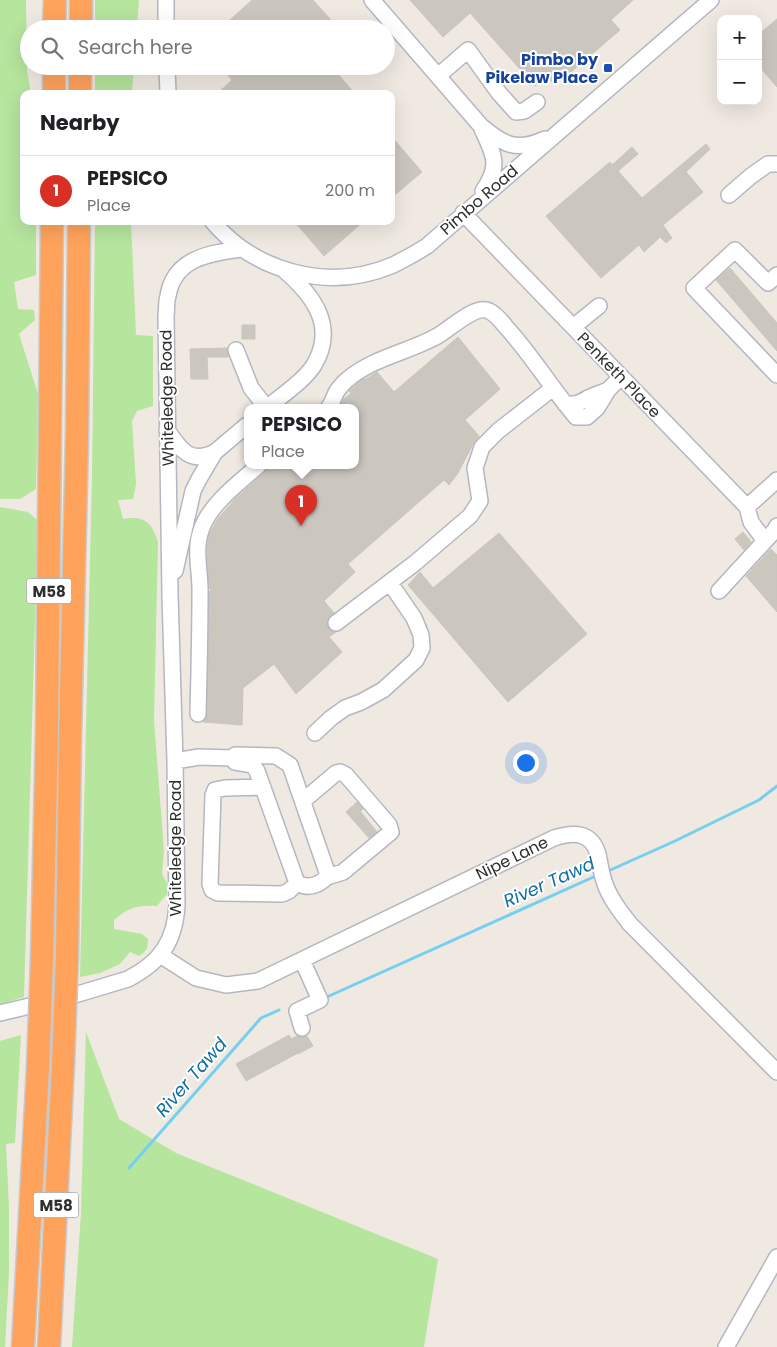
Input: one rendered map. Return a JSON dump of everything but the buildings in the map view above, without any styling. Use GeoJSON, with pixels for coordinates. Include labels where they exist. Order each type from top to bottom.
{"type":"FeatureCollection","features":[{"type":"Feature","properties":{"kind":"highway"},"geometry":{"type":"LineString","coordinates":[[54,20],[55,0]]}},
{"type":"Feature","properties":{"kind":"highway"},"geometry":{"type":"LineString","coordinates":[[81,0],[81,20]]}},
{"type":"Feature","properties":{"kind":"highway"},"geometry":{"type":"LineString","coordinates":[[54,75],[54,90]]}},
{"type":"Feature","properties":{"kind":"highway"},"geometry":{"type":"LineString","coordinates":[[80,75],[80,90]]}},
{"type":"Feature","properties":{"kind":"highway","name":"M58"},"geometry":{"type":"LineString","coordinates":[[23,1347],[42,960],[47,742],[52,225]]}},
{"type":"Feature","properties":{"kind":"highway","name":"M58"},"geometry":{"type":"LineString","coordinates":[[49,1347],[67,955],[77,437],[79,225]]}},
{"type":"Feature","properties":{"kind":"street"},"geometry":{"type":"LineString","coordinates":[[166,0],[166,20]]}},
{"type":"Feature","properties":{"kind":"street"},"geometry":{"type":"LineString","coordinates":[[372,0],[389,20]]}},
{"type":"Feature","properties":{"kind":"street","name":"Pimbo Road"},"geometry":{"type":"LineString","coordinates":[[216,225],[241,249],[269,264],[283,269],[317,276],[337,277],[377,271],[393,265],[426,246],[711,0]]}},
{"type":"Feature","properties":{"kind":"street"},"geometry":{"type":"LineString","coordinates":[[395,26],[481,126],[503,142],[511,146],[520,147],[537,143],[561,129]]}},
{"type":"Feature","properties":{"kind":"street"},"geometry":{"type":"LineString","coordinates":[[438,76],[468,50],[499,93],[516,112],[524,112],[537,102]]}},
{"type":"Feature","properties":{"kind":"street"},"geometry":{"type":"LineString","coordinates":[[167,75],[168,90]]}},
{"type":"Feature","properties":{"kind":"street"},"geometry":{"type":"LineString","coordinates":[[468,210],[487,185],[493,175],[495,166],[491,150],[481,126]]}},
{"type":"Feature","properties":{"kind":"street"},"geometry":{"type":"LineString","coordinates":[[729,195],[768,164],[777,164]]}},
{"type":"Feature","properties":{"kind":"street","name":"Penketh Place"},"geometry":{"type":"LineString","coordinates":[[468,210],[573,327],[747,507]]}},
{"type":"Feature","properties":{"kind":"street","name":"Whiteledge Road"},"geometry":{"type":"LineString","coordinates":[[0,1013],[68,998],[128,979],[146,968],[160,955],[172,933],[176,915],[175,761],[167,430],[166,316],[168,296],[173,280],[184,266],[200,257],[241,249]]}},
{"type":"Feature","properties":{"kind":"street"},"geometry":{"type":"LineString","coordinates":[[777,275],[768,283],[736,250],[694,288],[777,375]]}},
{"type":"Feature","properties":{"kind":"street"},"geometry":{"type":"LineString","coordinates":[[271,404],[300,380],[314,365],[323,335],[321,318],[314,303],[302,287],[283,269]]}},
{"type":"Feature","properties":{"kind":"street"},"geometry":{"type":"LineString","coordinates":[[573,327],[599,306]]}},
{"type":"Feature","properties":{"kind":"street"},"geometry":{"type":"LineString","coordinates":[[331,404],[342,385],[367,365],[423,344],[471,313],[482,310],[489,310],[516,338],[576,417],[587,417],[597,408],[608,390],[621,377]]}},
{"type":"Feature","properties":{"kind":"street"},"geometry":{"type":"LineString","coordinates":[[236,350],[250,388],[264,404]]}},
{"type":"Feature","properties":{"kind":"street"},"geometry":{"type":"LineString","coordinates":[[336,623],[415,564],[470,516],[480,501],[474,468],[482,447],[498,431],[554,388]]}},
{"type":"Feature","properties":{"kind":"street","name":"Whiteledge Road"},"geometry":{"type":"LineString","coordinates":[[170,595],[193,491],[215,452],[244,428]]}},
{"type":"Feature","properties":{"kind":"street"},"geometry":{"type":"LineString","coordinates":[[167,430],[179,447],[190,455],[207,456],[215,452]]}},
{"type":"Feature","properties":{"kind":"street"},"geometry":{"type":"LineString","coordinates":[[198,714],[200,592],[197,556],[198,539],[204,523],[212,510],[224,496],[254,469]]}},
{"type":"Feature","properties":{"kind":"street"},"geometry":{"type":"LineString","coordinates":[[765,541],[751,522],[747,507],[777,480]]}},
{"type":"Feature","properties":{"kind":"street"},"geometry":{"type":"LineString","coordinates":[[719,591],[777,526]]}},
{"type":"Feature","properties":{"kind":"street"},"geometry":{"type":"LineString","coordinates":[[315,733],[330,718],[345,708],[383,690],[416,660],[422,648],[421,635],[414,618],[390,583]]}},
{"type":"Feature","properties":{"kind":"street"},"geometry":{"type":"LineString","coordinates":[[175,761],[199,757],[232,758],[235,755],[276,756],[290,765],[327,872],[326,877]]}},
{"type":"Feature","properties":{"kind":"street"},"geometry":{"type":"LineString","coordinates":[[232,758],[235,762],[253,765],[257,771],[297,883],[306,887],[313,886],[326,877],[343,872],[391,832],[389,825],[346,775],[340,772],[336,773],[303,801]]}},
{"type":"Feature","properties":{"kind":"street"},"geometry":{"type":"LineString","coordinates":[[263,786],[215,790],[213,795],[210,884],[212,890],[218,894],[282,894],[289,891],[297,883]]}},
{"type":"Feature","properties":{"kind":"street","name":"Nipe Lane"},"geometry":{"type":"LineString","coordinates":[[160,955],[196,978],[226,985],[258,981],[554,838],[565,834],[578,834],[588,837],[594,844],[611,898],[630,924],[777,1072]]}},
{"type":"Feature","properties":{"kind":"street"},"geometry":{"type":"LineString","coordinates":[[302,960],[320,1000],[297,1011],[302,1028]]}},
{"type":"Feature","properties":{"kind":"street"},"geometry":{"type":"LineString","coordinates":[[726,1347],[777,1257]]}},
{"type":"Feature","properties":{"kind":"green space"},"geometry":{"type":"Polygon","coordinates":[[[0,0],[26,0],[26,20],[20,20],[20,75],[28,75],[30,90],[20,90],[20,225],[36,225],[36,275],[14,282],[18,309],[34,310],[35,320],[19,334],[38,394],[36,489],[20,499],[0,499],[0,0]]]}},
{"type":"Feature","properties":{"kind":"green space"},"geometry":{"type":"Polygon","coordinates":[[[95,0],[139,0],[138,20],[95,20],[95,0]]]}},
{"type":"Feature","properties":{"kind":"green space"},"geometry":{"type":"Polygon","coordinates":[[[95,75],[133,75],[132,90],[95,90],[95,75]]]}},
{"type":"Feature","properties":{"kind":"green space"},"geometry":{"type":"Polygon","coordinates":[[[95,225],[131,225],[136,335],[153,336],[153,406],[137,411],[132,421],[136,484],[133,499],[118,500],[123,519],[142,519],[153,529],[158,542],[154,720],[164,851],[162,874],[167,883],[167,894],[157,906],[134,908],[124,912],[114,920],[114,929],[142,934],[148,939],[144,952],[139,956],[130,952],[120,964],[100,973],[80,977],[92,478],[95,225]]]}},
{"type":"Feature","properties":{"kind":"green space"},"geometry":{"type":"Polygon","coordinates":[[[0,507],[28,512],[38,521],[24,997],[0,1004],[0,507]]]}},
{"type":"Feature","properties":{"kind":"green space"},"geometry":{"type":"Polygon","coordinates":[[[86,1032],[119,1119],[176,1153],[438,1259],[424,1347],[72,1347],[81,1213],[86,1032]]]}},
{"type":"Feature","properties":{"kind":"green space"},"geometry":{"type":"Polygon","coordinates":[[[21,1035],[15,1143],[6,1144],[9,1207],[9,1272],[5,1347],[0,1347],[0,1041],[21,1035]]]}},
{"type":"Feature","properties":{"kind":"waterway","name":"River Tawd"},"geometry":{"type":"LineString","coordinates":[[606,872],[759,800],[777,786]]}},
{"type":"Feature","properties":{"kind":"waterway","name":"River Tawd"},"geometry":{"type":"LineString","coordinates":[[329,996],[598,875]]}},
{"type":"Feature","properties":{"kind":"waterway","name":"River Tawd"},"geometry":{"type":"LineString","coordinates":[[129,1168],[261,1018],[279,1010]]}},
{"type":"Feature","properties":{"kind":"place","name":"Pimbo by Pikelaw Place"},"geometry":{"type":"Point","coordinates":[608,68]}},
{"type":"Feature","properties":{"kind":"place","name":"PEPSICO"},"geometry":{"type":"Point","coordinates":[301,526]}}]}
